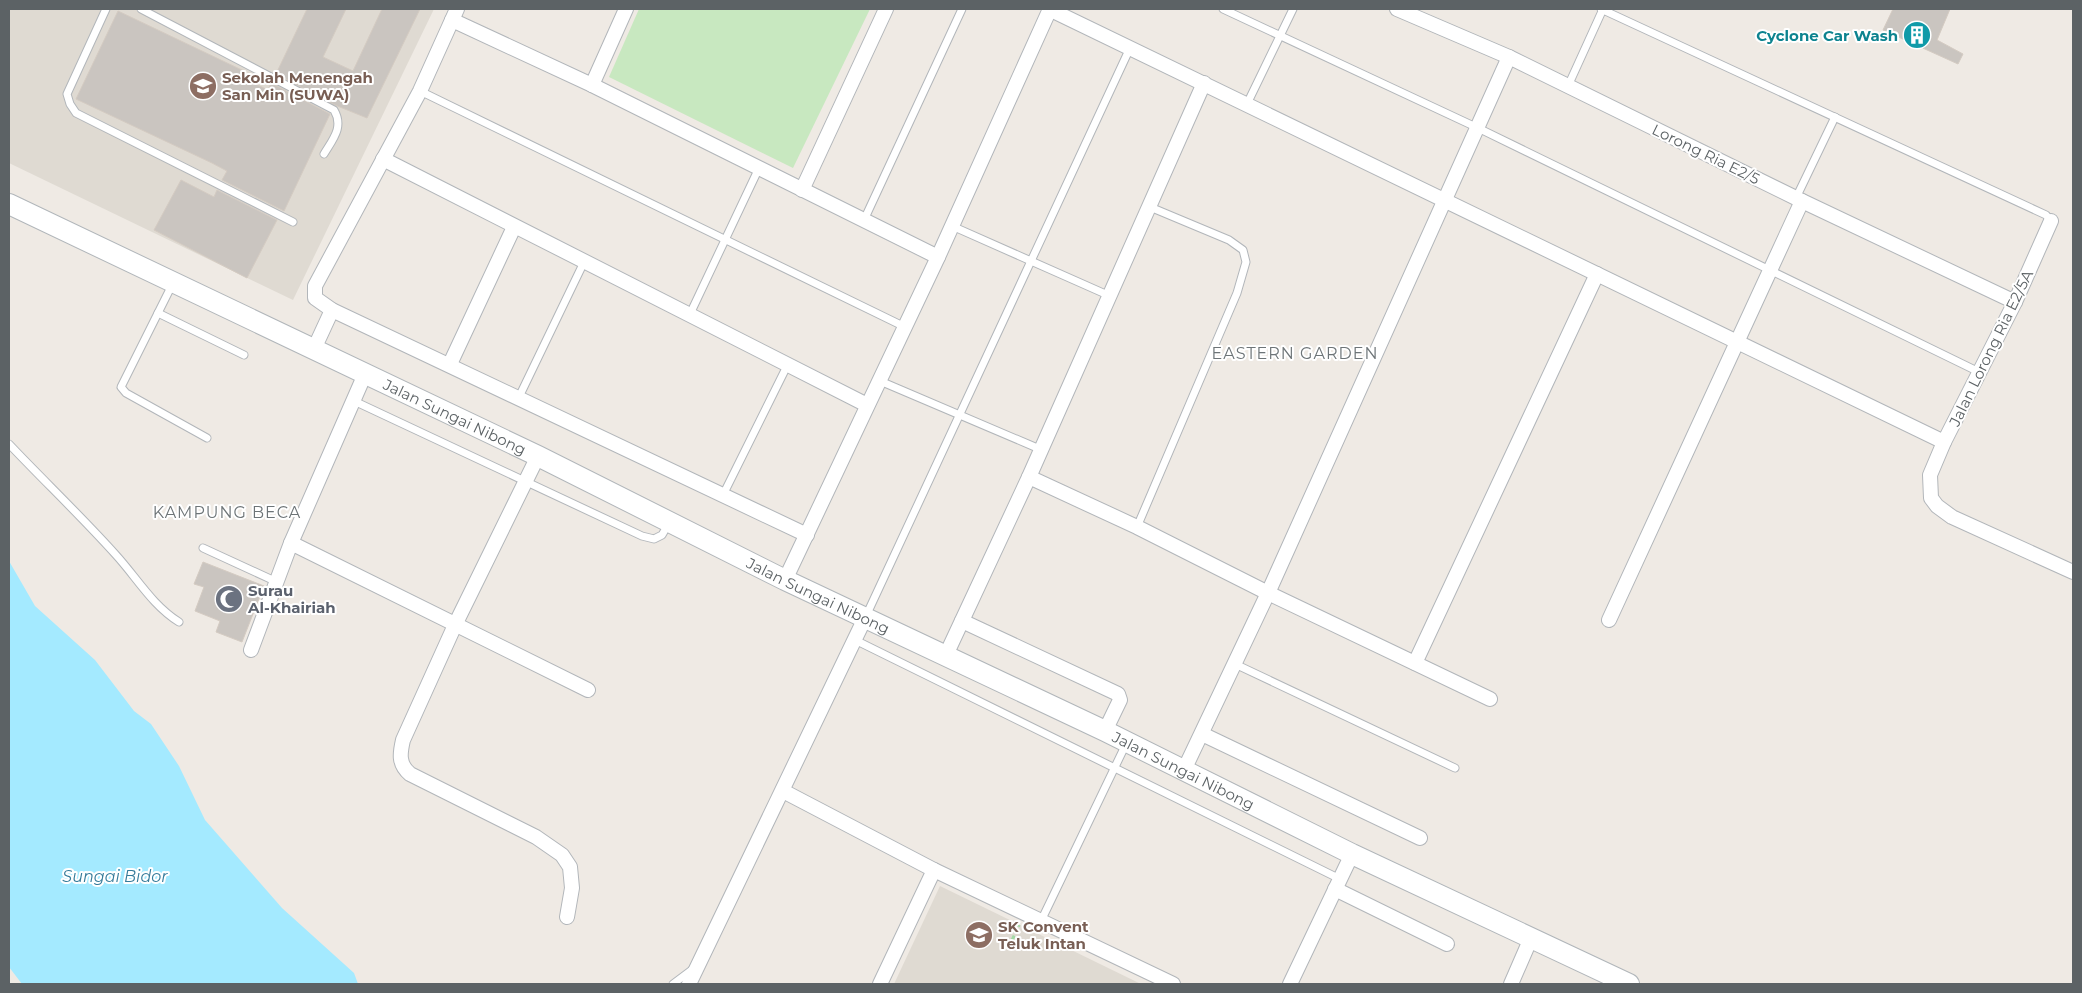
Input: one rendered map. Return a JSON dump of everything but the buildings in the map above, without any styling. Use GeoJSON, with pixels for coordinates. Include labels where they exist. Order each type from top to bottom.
{"type":"FeatureCollection","features":[{"type":"Feature","properties":{"kind":"street"},"geometry":{"type":"LineString","coordinates":[[592,86],[626,9]]}},
{"type":"Feature","properties":{"kind":"street"},"geometry":{"type":"LineString","coordinates":[[802,190],[886,9]]}},
{"type":"Feature","properties":{"kind":"street"},"geometry":{"type":"LineString","coordinates":[[786,580],[867,405],[906,327],[1050,9],[1446,199],[1944,442]]}},
{"type":"Feature","properties":{"kind":"street","name":"Lorong Ria E2/5"},"geometry":{"type":"LineString","coordinates":[[1397,9],[1509,57],[1799,200],[2015,302]]}},
{"type":"Feature","properties":{"kind":"street"},"geometry":{"type":"LineString","coordinates":[[807,535],[450,364],[332,310],[315,298],[315,286],[420,91],[454,14],[592,86],[938,257]]}},
{"type":"Feature","properties":{"kind":"street"},"geometry":{"type":"LineString","coordinates":[[1184,770],[1268,593],[1509,57]]}},
{"type":"Feature","properties":{"kind":"street"},"geometry":{"type":"LineString","coordinates":[[946,655],[1030,477],[1204,83]]}},
{"type":"Feature","properties":{"kind":"street"},"geometry":{"type":"LineString","coordinates":[[383,159],[867,405]]}},
{"type":"Feature","properties":{"kind":"street"},"geometry":{"type":"LineString","coordinates":[[1609,620],[1770,269],[1799,200]]}},
{"type":"Feature","properties":{"kind":"street","name":"Jalan Sungai Nibong"},"geometry":{"type":"LineString","coordinates":[[9,204],[538,456],[786,580],[1105,731],[1352,854],[1629,984]]}},
{"type":"Feature","properties":{"kind":"street","name":"Jalan Lorong Ria E2/5A"},"geometry":{"type":"LineString","coordinates":[[2051,221],[2015,302],[1944,442],[1930,475],[1930,498],[1952,517],[2073,572]]}},
{"type":"Feature","properties":{"kind":"street"},"geometry":{"type":"LineString","coordinates":[[450,364],[514,227]]}},
{"type":"Feature","properties":{"kind":"street"},"geometry":{"type":"LineString","coordinates":[[1415,663],[1597,274]]}},
{"type":"Feature","properties":{"kind":"street"},"geometry":{"type":"LineString","coordinates":[[314,349],[332,310]]}},
{"type":"Feature","properties":{"kind":"street"},"geometry":{"type":"LineString","coordinates":[[251,650],[291,543],[366,374]]}},
{"type":"Feature","properties":{"kind":"street"},"geometry":{"type":"LineString","coordinates":[[538,456],[527,482],[455,625],[403,740],[399,756],[404,769],[536,838],[562,855],[570,868],[572,888],[567,917]]}},
{"type":"Feature","properties":{"kind":"street"},"geometry":{"type":"LineString","coordinates":[[1030,477],[1137,526],[1268,593],[1490,699]]}},
{"type":"Feature","properties":{"kind":"street"},"geometry":{"type":"LineString","coordinates":[[291,543],[588,690]]}},
{"type":"Feature","properties":{"kind":"street"},"geometry":{"type":"LineString","coordinates":[[689,984],[865,618]]}},
{"type":"Feature","properties":{"kind":"street"},"geometry":{"type":"LineString","coordinates":[[962,620],[1118,694],[1120,700],[1105,731]]}},
{"type":"Feature","properties":{"kind":"street"},"geometry":{"type":"LineString","coordinates":[[1202,734],[1420,838]]}},
{"type":"Feature","properties":{"kind":"street"},"geometry":{"type":"LineString","coordinates":[[783,791],[934,870],[1172,984]]}},
{"type":"Feature","properties":{"kind":"street"},"geometry":{"type":"LineString","coordinates":[[1290,984],[1352,854]]}},
{"type":"Feature","properties":{"kind":"street"},"geometry":{"type":"LineString","coordinates":[[880,984],[934,870]]}},
{"type":"Feature","properties":{"kind":"street"},"geometry":{"type":"LineString","coordinates":[[1337,884],[1447,944]]}},
{"type":"Feature","properties":{"kind":"street"},"geometry":{"type":"LineString","coordinates":[[1511,984],[1531,938]]}},
{"type":"Feature","properties":{"kind":"lane"},"geometry":{"type":"LineString","coordinates":[[106,9],[67,94],[76,113],[292,222]]}},
{"type":"Feature","properties":{"kind":"lane"},"geometry":{"type":"LineString","coordinates":[[141,9],[334,110],[339,118],[338,129],[324,154]]}},
{"type":"Feature","properties":{"kind":"lane"},"geometry":{"type":"LineString","coordinates":[[864,220],[962,9]]}},
{"type":"Feature","properties":{"kind":"lane"},"geometry":{"type":"LineString","coordinates":[[1223,9],[1478,128],[1979,372]]}},
{"type":"Feature","properties":{"kind":"lane"},"geometry":{"type":"LineString","coordinates":[[1247,104],[1293,9]]}},
{"type":"Feature","properties":{"kind":"lane"},"geometry":{"type":"LineString","coordinates":[[1568,86],[1602,9],[2046,215],[2051,221]]}},
{"type":"Feature","properties":{"kind":"lane"},"geometry":{"type":"LineString","coordinates":[[865,618],[1130,47]]}},
{"type":"Feature","properties":{"kind":"lane"},"geometry":{"type":"LineString","coordinates":[[420,91],[725,241],[906,327]]}},
{"type":"Feature","properties":{"kind":"lane"},"geometry":{"type":"LineString","coordinates":[[1799,200],[1835,116]]}},
{"type":"Feature","properties":{"kind":"lane"},"geometry":{"type":"LineString","coordinates":[[690,314],[759,168]]}},
{"type":"Feature","properties":{"kind":"lane"},"geometry":{"type":"LineString","coordinates":[[1137,526],[1237,293],[1246,262],[1243,250],[1229,240],[1150,207]]}},
{"type":"Feature","properties":{"kind":"lane"},"geometry":{"type":"LineString","coordinates":[[952,226],[1110,296]]}},
{"type":"Feature","properties":{"kind":"lane"},"geometry":{"type":"LineString","coordinates":[[519,397],[584,262]]}},
{"type":"Feature","properties":{"kind":"lane"},"geometry":{"type":"LineString","coordinates":[[173,282],[122,388],[126,393],[207,438]]}},
{"type":"Feature","properties":{"kind":"lane"},"geometry":{"type":"LineString","coordinates":[[158,313],[244,355]]}},
{"type":"Feature","properties":{"kind":"lane"},"geometry":{"type":"LineString","coordinates":[[723,495],[788,364]]}},
{"type":"Feature","properties":{"kind":"lane"},"geometry":{"type":"LineString","coordinates":[[880,381],[1042,450]]}},
{"type":"Feature","properties":{"kind":"lane"},"geometry":{"type":"LineString","coordinates":[[354,401],[642,536],[654,540],[662,535],[670,522]]}},
{"type":"Feature","properties":{"kind":"lane"},"geometry":{"type":"LineString","coordinates":[[9,444],[117,555],[167,615],[179,622]]}},
{"type":"Feature","properties":{"kind":"lane"},"geometry":{"type":"LineString","coordinates":[[203,548],[277,582]]}},
{"type":"Feature","properties":{"kind":"lane"},"geometry":{"type":"LineString","coordinates":[[855,640],[1115,767],[1337,884]]}},
{"type":"Feature","properties":{"kind":"lane"},"geometry":{"type":"LineString","coordinates":[[1235,664],[1455,768]]}},
{"type":"Feature","properties":{"kind":"lane"},"geometry":{"type":"LineString","coordinates":[[1041,921],[1127,742]]}},
{"type":"Feature","properties":{"kind":"lane"},"geometry":{"type":"LineString","coordinates":[[673,984],[699,964]]}},
{"type":"Feature","properties":{"kind":"path"},"geometry":{"type":"LineString","coordinates":[[1009,947],[1024,913]]}},
{"type":"Feature","properties":{"kind":"shaded area","name":"Sekolah Menengah San Min (SUWA)"},"geometry":{"type":"Polygon","coordinates":[[[9,9],[434,9],[293,300],[9,163],[9,9]]]}},
{"type":"Feature","properties":{"kind":"shaded area","name":"SK Convent Teluk Intan"},"geometry":{"type":"Polygon","coordinates":[[[940,886],[1141,984],[894,984],[940,886]]]}},
{"type":"Feature","properties":{"kind":"green space"},"geometry":{"type":"Polygon","coordinates":[[[639,9],[870,9],[793,168],[609,77],[639,9]]]}},
{"type":"Feature","properties":{"kind":"water","name":"Sungai Bidor"},"geometry":{"type":"Polygon","coordinates":[[[9,561],[35,606],[95,660],[134,711],[151,724],[179,766],[205,820],[282,908],[354,973],[358,984],[22,984],[9,967],[9,561]]]}},
{"type":"Feature","properties":{"kind":"place","name":"Cyclone Car Wash"},"geometry":{"type":"Point","coordinates":[1917,35]}},
{"type":"Feature","properties":{"kind":"place","name":"Sekolah Menengah San Min (SUWA)"},"geometry":{"type":"Point","coordinates":[203,86]}},
{"type":"Feature","properties":{"kind":"place","name":"Surau Al-Khairiah"},"geometry":{"type":"Point","coordinates":[229,599]}},
{"type":"Feature","properties":{"kind":"place","name":"SK Convent Teluk Intan"},"geometry":{"type":"Point","coordinates":[979,935]}},
{"type":"Feature","properties":{"kind":"district","name":"EASTERN GARDEN"},"geometry":{"type":"Point","coordinates":[1295,353]}},
{"type":"Feature","properties":{"kind":"district","name":"KAMPUNG BECA"},"geometry":{"type":"Point","coordinates":[227,512]}}]}
